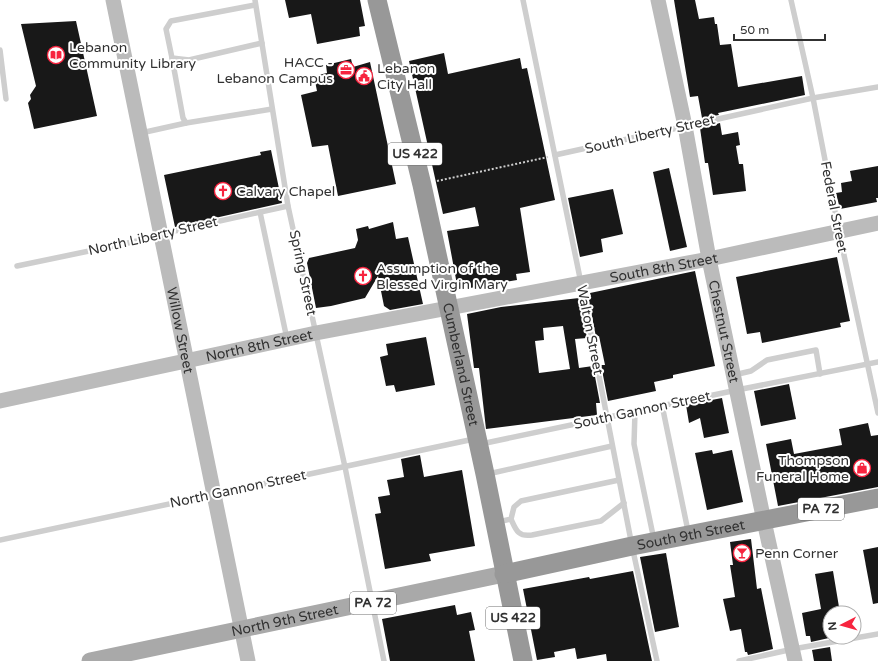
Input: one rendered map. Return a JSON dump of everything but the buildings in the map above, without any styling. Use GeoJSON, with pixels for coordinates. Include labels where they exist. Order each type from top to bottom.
{"type":"FeatureCollection","features":[{"type":"Feature","properties":{"kind":"highway","name":"Cumberland Street"},"geometry":{"type":"LineString","coordinates":[[377,0],[422,184],[477,441],[485,474],[502,521],[504,574],[522,661]]}},
{"type":"Feature","properties":{"kind":"highway","name":"South 9th Street"},"geometry":{"type":"LineString","coordinates":[[504,574],[632,546],[878,498]]}},
{"type":"Feature","properties":{"kind":"main road","name":"North 9th Street"},"geometry":{"type":"LineString","coordinates":[[90,661],[372,603],[504,574]]}},
{"type":"Feature","properties":{"kind":"street","name":"Willow Street"},"geometry":{"type":"LineString","coordinates":[[113,0],[248,661]]}},
{"type":"Feature","properties":{"kind":"street","name":"Chestnut Street"},"geometry":{"type":"LineString","coordinates":[[658,0],[685,126],[709,259],[764,521],[794,655]]}},
{"type":"Feature","properties":{"kind":"street","name":"South 8th Street"},"geometry":{"type":"LineString","coordinates":[[449,309],[709,259],[878,223]]}},
{"type":"Feature","properties":{"kind":"street","name":"North 8th Street"},"geometry":{"type":"LineString","coordinates":[[0,401],[187,362],[316,333],[449,309]]}},
{"type":"Feature","properties":{"kind":"lane","name":"Walton Street"},"geometry":{"type":"LineString","coordinates":[[523,0],[581,283],[632,546],[657,661]]}},
{"type":"Feature","properties":{"kind":"lane","name":"Federal Street"},"geometry":{"type":"LineString","coordinates":[[791,0],[813,98],[839,232],[878,413]]}},
{"type":"Feature","properties":{"kind":"lane"},"geometry":{"type":"LineString","coordinates":[[186,123],[183,118],[166,28],[171,21],[255,3]]}},
{"type":"Feature","properties":{"kind":"lane","name":"Spring Street"},"geometry":{"type":"LineString","coordinates":[[255,3],[288,206],[345,467],[384,661]]}},
{"type":"Feature","properties":{"kind":"lane"},"geometry":{"type":"LineString","coordinates":[[172,58],[189,60],[262,43]]}},
{"type":"Feature","properties":{"kind":"lane"},"geometry":{"type":"LineString","coordinates":[[0,50],[6,99]]}},
{"type":"Feature","properties":{"kind":"lane","name":"South Liberty Street"},"geometry":{"type":"LineString","coordinates":[[555,155],[813,98],[878,87]]}},
{"type":"Feature","properties":{"kind":"lane"},"geometry":{"type":"LineString","coordinates":[[140,133],[186,123],[272,109]]}},
{"type":"Feature","properties":{"kind":"lane","name":"North Liberty Street"},"geometry":{"type":"LineString","coordinates":[[17,266],[142,240],[161,234],[288,206]]}},
{"type":"Feature","properties":{"kind":"lane"},"geometry":{"type":"LineString","coordinates":[[260,212],[288,340]]}},
{"type":"Feature","properties":{"kind":"lane"},"geometry":{"type":"LineString","coordinates":[[734,375],[751,371],[767,360],[816,350],[820,374]]}},
{"type":"Feature","properties":{"kind":"lane","name":"South Gannon Street"},"geometry":{"type":"LineString","coordinates":[[477,441],[607,418],[662,405],[878,362]]}},
{"type":"Feature","properties":{"kind":"lane"},"geometry":{"type":"LineString","coordinates":[[662,405],[689,536]]}},
{"type":"Feature","properties":{"kind":"lane"},"geometry":{"type":"LineString","coordinates":[[634,412],[634,444],[654,542]]}},
{"type":"Feature","properties":{"kind":"lane","name":"North Gannon Street"},"geometry":{"type":"LineString","coordinates":[[0,540],[214,494],[477,441]]}},
{"type":"Feature","properties":{"kind":"lane"},"geometry":{"type":"LineString","coordinates":[[485,474],[612,446]]}},
{"type":"Feature","properties":{"kind":"lane"},"geometry":{"type":"LineString","coordinates":[[619,480],[521,501],[502,521],[524,536],[532,535],[601,522],[624,503]]}},
{"type":"Feature","properties":{"kind":"lane"},"geometry":{"type":"LineString","coordinates":[[739,661],[794,655],[878,634]]}},
{"type":"Feature","properties":{"kind":"path"},"geometry":{"type":"LineString","coordinates":[[422,184],[555,155]]}},
{"type":"Feature","properties":{"kind":"place","name":"Lebanon Community Library"},"geometry":{"type":"Point","coordinates":[56,55]}},
{"type":"Feature","properties":{"kind":"place","name":"HACC - Lebanon Campus"},"geometry":{"type":"Point","coordinates":[346,70]}},
{"type":"Feature","properties":{"kind":"place","name":"Lebanon City Hall"},"geometry":{"type":"Point","coordinates":[364,76]}},
{"type":"Feature","properties":{"kind":"place","name":"Calvary Chapel"},"geometry":{"type":"Point","coordinates":[223,191]}},
{"type":"Feature","properties":{"kind":"place","name":"Assumption of the Blessed Virgin Mary"},"geometry":{"type":"Point","coordinates":[363,276]}},
{"type":"Feature","properties":{"kind":"place","name":"Thompson Funeral Home"},"geometry":{"type":"Point","coordinates":[862,468]}},
{"type":"Feature","properties":{"kind":"place","name":"Penn Corner"},"geometry":{"type":"Point","coordinates":[742,553]}}]}
